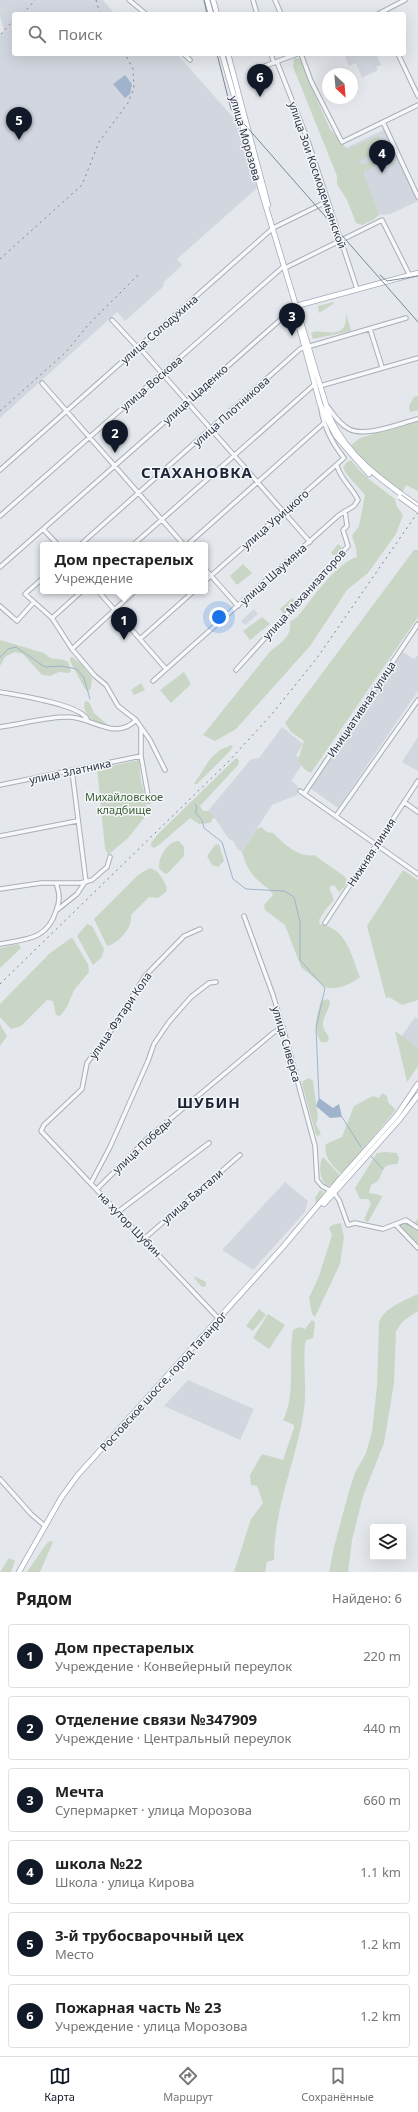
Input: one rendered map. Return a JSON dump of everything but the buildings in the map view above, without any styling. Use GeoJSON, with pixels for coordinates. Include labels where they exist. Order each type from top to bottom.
{"type":"FeatureCollection","features":[{"type":"Feature","properties":{"kind":"main road"},"geometry":{"type":"LineString","coordinates":[[207,0],[210,12]]}},
{"type":"Feature","properties":{"kind":"main road"},"geometry":{"type":"LineString","coordinates":[[213,0],[216,12]]}},
{"type":"Feature","properties":{"kind":"main road","name":"улица Морозова"},"geometry":{"type":"LineString","coordinates":[[223,56],[272,222]]}},
{"type":"Feature","properties":{"kind":"main road","name":"улица Морозова"},"geometry":{"type":"LineString","coordinates":[[229,56],[273,228],[296,306],[296,319],[307,347],[323,404]]}},
{"type":"Feature","properties":{"kind":"main road"},"geometry":{"type":"LineString","coordinates":[[226,69],[232,67]]}},
{"type":"Feature","properties":{"kind":"main road"},"geometry":{"type":"LineString","coordinates":[[234,96],[239,94]]}},
{"type":"Feature","properties":{"kind":"main road","name":"улица Щаденко"},"geometry":{"type":"LineString","coordinates":[[296,306],[409,274],[418,273]]}},
{"type":"Feature","properties":{"kind":"main road"},"geometry":{"type":"LineString","coordinates":[[323,404],[334,432],[360,465],[378,482],[418,506]]}},
{"type":"Feature","properties":{"kind":"main road"},"geometry":{"type":"LineString","coordinates":[[400,496],[418,510]]}},
{"type":"Feature","properties":{"kind":"main road"},"geometry":{"type":"LineString","coordinates":[[332,1192],[397,1115],[418,1084]]}},
{"type":"Feature","properties":{"kind":"main road"},"geometry":{"type":"LineString","coordinates":[[332,1192],[400,1119],[418,1095]]}},
{"type":"Feature","properties":{"kind":"main road","name":"Ростовское шоссе, город Таганрог"},"geometry":{"type":"LineString","coordinates":[[21,1572],[60,1498],[77,1476],[220,1319],[332,1192]]}},
{"type":"Feature","properties":{"kind":"street"},"geometry":{"type":"LineString","coordinates":[[253,0],[256,12]]}},
{"type":"Feature","properties":{"kind":"street"},"geometry":{"type":"LineString","coordinates":[[275,0],[280,12]]}},
{"type":"Feature","properties":{"kind":"street"},"geometry":{"type":"LineString","coordinates":[[382,12],[405,0]]}},
{"type":"Feature","properties":{"kind":"street"},"geometry":{"type":"LineString","coordinates":[[128,1],[143,12]]}},
{"type":"Feature","properties":{"kind":"street"},"geometry":{"type":"LineString","coordinates":[[186,56],[190,60]]}},
{"type":"Feature","properties":{"kind":"street","name":"улица Зои Космодемьянской"},"geometry":{"type":"LineString","coordinates":[[272,56],[305,133],[357,289]]}},
{"type":"Feature","properties":{"kind":"street"},"geometry":{"type":"LineString","coordinates":[[265,66],[292,56]]}},
{"type":"Feature","properties":{"kind":"street"},"geometry":{"type":"LineString","coordinates":[[301,56],[311,81],[342,142],[418,105]]}},
{"type":"Feature","properties":{"kind":"street"},"geometry":{"type":"LineString","coordinates":[[399,56],[418,96]]}},
{"type":"Feature","properties":{"kind":"street"},"geometry":{"type":"LineString","coordinates":[[383,122],[418,197]]}},
{"type":"Feature","properties":{"kind":"street","name":"улица Солодухина"},"geometry":{"type":"LineString","coordinates":[[0,470],[273,228],[328,201]]}},
{"type":"Feature","properties":{"kind":"street","name":"улица Воскова"},"geometry":{"type":"LineString","coordinates":[[0,516],[285,267],[382,220],[409,274]]}},
{"type":"Feature","properties":{"kind":"street","name":"улица Щаденко"},"geometry":{"type":"LineString","coordinates":[[2,566],[114,465],[296,306]]}},
{"type":"Feature","properties":{"kind":"street","name":"улица Плотникова"},"geometry":{"type":"LineString","coordinates":[[83,542],[300,349],[406,318]]}},
{"type":"Feature","properties":{"kind":"street"},"geometry":{"type":"LineString","coordinates":[[112,320],[187,401],[310,542]]}},
{"type":"Feature","properties":{"kind":"street"},"geometry":{"type":"LineString","coordinates":[[370,329],[382,367]]}},
{"type":"Feature","properties":{"kind":"street"},"geometry":{"type":"LineString","coordinates":[[136,542],[234,455],[318,385],[418,358]]}},
{"type":"Feature","properties":{"kind":"street"},"geometry":{"type":"LineString","coordinates":[[42,383],[182,542]]}},
{"type":"Feature","properties":{"kind":"street"},"geometry":{"type":"LineString","coordinates":[[323,404],[341,423],[356,432],[368,432],[418,419]]}},
{"type":"Feature","properties":{"kind":"street","name":"улица Морозова"},"geometry":{"type":"LineString","coordinates":[[323,404],[324,423],[330,438],[344,458]]}},
{"type":"Feature","properties":{"kind":"street"},"geometry":{"type":"LineString","coordinates":[[188,542],[324,423]]}},
{"type":"Feature","properties":{"kind":"street","name":"улица Урицкого"},"geometry":{"type":"LineString","coordinates":[[208,578],[283,511],[337,466],[344,458]]}},
{"type":"Feature","properties":{"kind":"street","name":"улица Шаумяна"},"geometry":{"type":"LineString","coordinates":[[153,680],[345,511],[354,506],[358,500],[354,492],[343,481],[337,466]]}},
{"type":"Feature","properties":{"kind":"street","name":"улица Механизаторов"},"geometry":{"type":"LineString","coordinates":[[236,670],[348,546],[343,530],[347,526],[345,511]]}},
{"type":"Feature","properties":{"kind":"street"},"geometry":{"type":"LineString","coordinates":[[43,529],[55,542]]}},
{"type":"Feature","properties":{"kind":"street"},"geometry":{"type":"LineString","coordinates":[[0,560],[2,566]]}},
{"type":"Feature","properties":{"kind":"street"},"geometry":{"type":"LineString","coordinates":[[208,572],[238,606]]}},
{"type":"Feature","properties":{"kind":"street"},"geometry":{"type":"LineString","coordinates":[[40,581],[25,594],[52,618],[72,649],[95,676],[106,685],[118,706],[136,720],[142,727],[165,770]]}},
{"type":"Feature","properties":{"kind":"street"},"geometry":{"type":"LineString","coordinates":[[52,618],[79,594]]}},
{"type":"Feature","properties":{"kind":"street"},"geometry":{"type":"LineString","coordinates":[[101,594],[166,669]]}},
{"type":"Feature","properties":{"kind":"street"},"geometry":{"type":"LineString","coordinates":[[72,649],[132,594]]}},
{"type":"Feature","properties":{"kind":"street"},"geometry":{"type":"LineString","coordinates":[[140,639],[191,594]]}},
{"type":"Feature","properties":{"kind":"street"},"geometry":{"type":"LineString","coordinates":[[0,606],[17,621],[34,602]]}},
{"type":"Feature","properties":{"kind":"street","name":"Инициативная улица"},"geometry":{"type":"LineString","coordinates":[[304,794],[418,624]]}},
{"type":"Feature","properties":{"kind":"street"},"geometry":{"type":"LineString","coordinates":[[0,692],[46,700],[79,711],[87,719]]}},
{"type":"Feature","properties":{"kind":"street"},"geometry":{"type":"LineString","coordinates":[[336,816],[418,700]]}},
{"type":"Feature","properties":{"kind":"street"},"geometry":{"type":"LineString","coordinates":[[0,727],[64,717],[87,719],[116,730],[127,727],[136,720]]}},
{"type":"Feature","properties":{"kind":"street"},"geometry":{"type":"LineString","coordinates":[[142,727],[140,756],[149,801]]}},
{"type":"Feature","properties":{"kind":"street","name":"улица Златника"},"geometry":{"type":"LineString","coordinates":[[0,785],[140,756]]}},
{"type":"Feature","properties":{"kind":"street"},"geometry":{"type":"LineString","coordinates":[[56,911],[77,894],[86,882],[72,771]]}},
{"type":"Feature","properties":{"kind":"street","name":"Нижняя линия"},"geometry":{"type":"LineString","coordinates":[[325,923],[375,844],[418,781]]}},
{"type":"Feature","properties":{"kind":"street"},"geometry":{"type":"LineString","coordinates":[[300,791],[418,874]]}},
{"type":"Feature","properties":{"kind":"street"},"geometry":{"type":"LineString","coordinates":[[404,802],[418,812]]}},
{"type":"Feature","properties":{"kind":"street"},"geometry":{"type":"LineString","coordinates":[[0,836],[78,821]]}},
{"type":"Feature","properties":{"kind":"street"},"geometry":{"type":"LineString","coordinates":[[0,889],[41,883],[56,884],[86,882],[94,879],[107,867],[110,857]]}},
{"type":"Feature","properties":{"kind":"street"},"geometry":{"type":"LineString","coordinates":[[0,944],[39,935],[51,924],[59,897],[56,884]]}},
{"type":"Feature","properties":{"kind":"street","name":"улица Сиверса"},"geometry":{"type":"LineString","coordinates":[[244,916],[283,1027],[315,1146],[316,1174],[318,1182],[332,1192]]}},
{"type":"Feature","properties":{"kind":"street","name":"улица Фэтари Кола"},"geometry":{"type":"LineString","coordinates":[[41,1131],[44,1125],[82,1089],[87,1063],[112,1029],[144,976],[184,936],[200,929]]}},
{"type":"Feature","properties":{"kind":"street"},"geometry":{"type":"LineString","coordinates":[[91,1183],[113,1141],[154,1044],[165,1028],[191,997],[209,983],[216,982]]}},
{"type":"Feature","properties":{"kind":"street","name":"улица Победы"},"geometry":{"type":"LineString","coordinates":[[97,1189],[150,1136],[273,1033],[283,1027]]}},
{"type":"Feature","properties":{"kind":"street","name":"на хутор Шубин"},"geometry":{"type":"LineString","coordinates":[[41,1131],[119,1211],[220,1319]]}},
{"type":"Feature","properties":{"kind":"street"},"geometry":{"type":"LineString","coordinates":[[119,1211],[209,1143]]}},
{"type":"Feature","properties":{"kind":"street","name":"улица Бахтали"},"geometry":{"type":"LineString","coordinates":[[144,1238],[240,1155]]}},
{"type":"Feature","properties":{"kind":"street"},"geometry":{"type":"LineString","coordinates":[[332,1192],[339,1200],[348,1225],[356,1223],[383,1229],[406,1220],[418,1228]]}},
{"type":"Feature","properties":{"kind":"street"},"geometry":{"type":"LineString","coordinates":[[396,1225],[418,1248]]}},
{"type":"Feature","properties":{"kind":"street"},"geometry":{"type":"LineString","coordinates":[[0,1480],[30,1514],[46,1526]]}},
{"type":"Feature","properties":{"kind":"shaded area"},"geometry":{"type":"Polygon","coordinates":[[[0,0],[103,0],[113,12],[12,12],[12,56],[179,56],[238,123],[257,188],[177,259],[182,265],[164,282],[163,287],[125,321],[117,312],[0,418],[0,34],[4,31],[0,16],[0,0]]]}},
{"type":"Feature","properties":{"kind":"shaded area"},"geometry":{"type":"Polygon","coordinates":[[[345,56],[377,56],[381,65],[376,67],[378,70],[362,78],[356,63],[349,66],[345,56]]]}},
{"type":"Feature","properties":{"kind":"shaded area"},"geometry":{"type":"Polygon","coordinates":[[[385,129],[418,201],[390,214],[379,215],[346,148],[385,129]]]}},
{"type":"Feature","properties":{"kind":"shaded area"},"geometry":{"type":"Polygon","coordinates":[[[254,609],[258,614],[245,625],[241,621],[254,609]]]}},
{"type":"Feature","properties":{"kind":"shaded area"},"geometry":{"type":"Polygon","coordinates":[[[403,652],[414,659],[418,655],[418,691],[338,808],[310,788],[403,652]]]}},
{"type":"Feature","properties":{"kind":"shaded area"},"geometry":{"type":"Polygon","coordinates":[[[282,727],[303,744],[296,755],[304,762],[291,781],[298,786],[297,795],[272,805],[242,852],[237,849],[234,842],[228,838],[208,811],[251,759],[259,758],[282,727]]]}},
{"type":"Feature","properties":{"kind":"shaded area"},"geometry":{"type":"Polygon","coordinates":[[[418,737],[418,771],[402,762],[418,737]]]}},
{"type":"Feature","properties":{"kind":"shaded area"},"geometry":{"type":"Polygon","coordinates":[[[415,1017],[418,1019],[418,1048],[401,1037],[415,1017]]]}},
{"type":"Feature","properties":{"kind":"shaded area"},"geometry":{"type":"Polygon","coordinates":[[[285,1182],[308,1201],[305,1212],[253,1270],[222,1250],[285,1182]]]}},
{"type":"Feature","properties":{"kind":"shaded area"},"geometry":{"type":"Polygon","coordinates":[[[188,1380],[254,1409],[240,1440],[164,1406],[188,1380]]]}},
{"type":"Feature","properties":{"kind":"green space"},"geometry":{"type":"Polygon","coordinates":[[[294,58],[303,59],[309,82],[330,129],[349,151],[350,148],[378,136],[383,141],[383,149],[377,154],[357,162],[363,165],[372,160],[375,166],[366,171],[364,167],[364,175],[379,215],[373,220],[362,225],[356,223],[347,200],[337,184],[337,176],[293,67],[294,58]]]}},
{"type":"Feature","properties":{"kind":"green space"},"geometry":{"type":"Polygon","coordinates":[[[391,151],[394,159],[392,161],[393,163],[387,166],[382,155],[391,151]]]}},
{"type":"Feature","properties":{"kind":"green space"},"geometry":{"type":"Polygon","coordinates":[[[379,156],[385,166],[379,169],[374,159],[379,156]]]}},
{"type":"Feature","properties":{"kind":"green space"},"geometry":{"type":"Polygon","coordinates":[[[334,302],[333,304],[319,313],[318,306],[334,302]]]}},
{"type":"Feature","properties":{"kind":"green space"},"geometry":{"type":"Polygon","coordinates":[[[346,313],[351,331],[313,339],[311,333],[333,332],[339,331],[343,328],[346,323],[346,313]]]}},
{"type":"Feature","properties":{"kind":"green space"},"geometry":{"type":"Polygon","coordinates":[[[418,396],[418,410],[410,412],[409,406],[414,397],[418,396]]]}},
{"type":"Feature","properties":{"kind":"green space"},"geometry":{"type":"Polygon","coordinates":[[[418,421],[418,491],[406,485],[401,492],[373,471],[361,459],[351,445],[360,438],[418,421]]]}},
{"type":"Feature","properties":{"kind":"green space"},"geometry":{"type":"Polygon","coordinates":[[[351,460],[356,467],[377,486],[395,499],[397,507],[403,515],[396,534],[368,573],[347,590],[310,646],[236,729],[215,741],[203,735],[268,654],[287,637],[290,622],[298,616],[317,591],[333,574],[349,561],[357,557],[352,536],[359,526],[365,495],[347,475],[343,467],[351,460]]]}},
{"type":"Feature","properties":{"kind":"green space"},"geometry":{"type":"Polygon","coordinates":[[[338,544],[342,547],[336,557],[331,553],[338,544]]]}},
{"type":"Feature","properties":{"kind":"green space"},"geometry":{"type":"Polygon","coordinates":[[[414,550],[418,550],[418,617],[311,773],[304,769],[298,760],[304,741],[291,732],[285,723],[414,550]]]}},
{"type":"Feature","properties":{"kind":"green space"},"geometry":{"type":"Polygon","coordinates":[[[243,564],[252,573],[237,585],[230,576],[243,564]]]}},
{"type":"Feature","properties":{"kind":"green space"},"geometry":{"type":"Polygon","coordinates":[[[292,598],[295,601],[283,613],[280,609],[292,598]]]}},
{"type":"Feature","properties":{"kind":"green space"},"geometry":{"type":"Polygon","coordinates":[[[262,617],[270,624],[250,640],[243,631],[262,617]]]}},
{"type":"Feature","properties":{"kind":"green space"},"geometry":{"type":"Polygon","coordinates":[[[0,640],[44,653],[50,658],[64,660],[68,662],[71,671],[69,673],[59,672],[50,676],[42,675],[23,654],[15,652],[5,657],[0,666],[0,640]]]}},
{"type":"Feature","properties":{"kind":"green space"},"geometry":{"type":"Polygon","coordinates":[[[72,657],[81,664],[92,678],[91,688],[89,691],[85,689],[70,661],[70,658],[72,657]]]}},
{"type":"Feature","properties":{"kind":"green space"},"geometry":{"type":"Polygon","coordinates":[[[184,672],[191,684],[171,703],[160,690],[184,672]]]}},
{"type":"Feature","properties":{"kind":"green space"},"geometry":{"type":"Polygon","coordinates":[[[141,683],[145,690],[134,695],[131,690],[141,683]]]}},
{"type":"Feature","properties":{"kind":"green space"},"geometry":{"type":"Polygon","coordinates":[[[85,701],[89,702],[94,713],[109,726],[104,726],[91,719],[85,711],[85,701]]]}},
{"type":"Feature","properties":{"kind":"green space"},"geometry":{"type":"Polygon","coordinates":[[[231,745],[233,747],[229,752],[197,784],[194,784],[210,759],[220,750],[231,745]]]}},
{"type":"Feature","properties":{"kind":"green space"},"geometry":{"type":"Polygon","coordinates":[[[236,758],[239,760],[238,765],[200,806],[203,811],[208,811],[214,817],[210,823],[199,824],[190,818],[159,845],[154,848],[151,846],[151,843],[158,834],[236,758]]]}},
{"type":"Feature","properties":{"kind":"green space","name":"Михайловское кладбище"},"geometry":{"type":"Polygon","coordinates":[[[139,760],[141,781],[147,801],[144,818],[128,838],[108,855],[105,848],[97,769],[139,760]]]}},
{"type":"Feature","properties":{"kind":"green space"},"geometry":{"type":"Polygon","coordinates":[[[261,827],[267,832],[273,833],[291,849],[302,854],[314,855],[344,876],[347,880],[345,886],[339,892],[334,885],[329,887],[334,900],[319,920],[320,924],[337,931],[347,944],[360,977],[352,982],[344,986],[334,988],[325,987],[301,967],[285,925],[265,910],[264,905],[273,895],[256,879],[246,864],[242,852],[257,829],[261,827]]]}},
{"type":"Feature","properties":{"kind":"green space"},"geometry":{"type":"Polygon","coordinates":[[[179,841],[184,847],[184,856],[168,873],[165,874],[159,868],[160,859],[164,850],[171,843],[179,841]]]}},
{"type":"Feature","properties":{"kind":"green space"},"geometry":{"type":"Polygon","coordinates":[[[219,844],[224,861],[218,867],[212,865],[207,856],[215,845],[219,844]]]}},
{"type":"Feature","properties":{"kind":"green space"},"geometry":{"type":"Polygon","coordinates":[[[150,868],[161,876],[167,888],[166,892],[158,898],[149,897],[131,915],[130,924],[124,934],[116,942],[107,946],[94,919],[138,875],[150,868]]]}},
{"type":"Feature","properties":{"kind":"green space"},"geometry":{"type":"Polygon","coordinates":[[[403,870],[418,880],[418,1000],[402,1005],[389,997],[386,998],[367,926],[403,870]]]}},
{"type":"Feature","properties":{"kind":"green space"},"geometry":{"type":"Polygon","coordinates":[[[87,924],[92,926],[104,949],[102,957],[93,965],[77,936],[87,924]]]}},
{"type":"Feature","properties":{"kind":"green space"},"geometry":{"type":"Polygon","coordinates":[[[71,938],[88,964],[89,972],[74,990],[67,1007],[60,1016],[56,1015],[53,1001],[47,1000],[21,1026],[11,1029],[0,1017],[0,1004],[49,954],[71,938]]]}},
{"type":"Feature","properties":{"kind":"green space"},"geometry":{"type":"Polygon","coordinates":[[[18,944],[21,948],[0,968],[0,948],[18,944]]]}},
{"type":"Feature","properties":{"kind":"green space"},"geometry":{"type":"Polygon","coordinates":[[[328,999],[330,1004],[323,1026],[329,1038],[327,1042],[321,1042],[318,1037],[316,1022],[321,1001],[328,999]]]}},
{"type":"Feature","properties":{"kind":"green space"},"geometry":{"type":"Polygon","coordinates":[[[0,1024],[7,1036],[0,1046],[0,1024]]]}},
{"type":"Feature","properties":{"kind":"green space"},"geometry":{"type":"Polygon","coordinates":[[[395,1031],[418,1048],[418,1066],[407,1082],[395,1031]]]}},
{"type":"Feature","properties":{"kind":"green space"},"geometry":{"type":"Polygon","coordinates":[[[309,1078],[313,1081],[318,1118],[316,1124],[321,1134],[318,1136],[316,1135],[302,1084],[303,1081],[309,1078]]]}},
{"type":"Feature","properties":{"kind":"green space"},"geometry":{"type":"Polygon","coordinates":[[[382,1093],[387,1096],[388,1102],[395,1109],[394,1112],[343,1173],[340,1173],[327,1157],[325,1149],[326,1144],[342,1137],[354,1106],[373,1096],[379,1098],[382,1093]]]}},
{"type":"Feature","properties":{"kind":"green space"},"geometry":{"type":"Polygon","coordinates":[[[377,1153],[397,1153],[399,1159],[397,1164],[388,1165],[385,1167],[378,1181],[371,1185],[369,1193],[380,1195],[382,1197],[368,1222],[364,1220],[371,1203],[368,1199],[360,1199],[355,1188],[377,1153]]]}},
{"type":"Feature","properties":{"kind":"green space"},"geometry":{"type":"Polygon","coordinates":[[[323,1157],[339,1174],[338,1178],[331,1186],[326,1185],[321,1175],[320,1167],[323,1157]]]}},
{"type":"Feature","properties":{"kind":"green space"},"geometry":{"type":"Polygon","coordinates":[[[320,1190],[324,1192],[316,1204],[315,1198],[320,1190]]]}},
{"type":"Feature","properties":{"kind":"green space"},"geometry":{"type":"Polygon","coordinates":[[[418,1219],[418,1251],[393,1226],[404,1220],[413,1225],[418,1219]]]}},
{"type":"Feature","properties":{"kind":"green space"},"geometry":{"type":"Polygon","coordinates":[[[341,1223],[344,1237],[340,1264],[315,1317],[312,1314],[309,1298],[319,1276],[332,1235],[329,1228],[332,1225],[341,1223]]]}},
{"type":"Feature","properties":{"kind":"green space"},"geometry":{"type":"Polygon","coordinates":[[[196,1277],[206,1282],[206,1286],[202,1287],[194,1278],[196,1277]]]}},
{"type":"Feature","properties":{"kind":"green space"},"geometry":{"type":"Polygon","coordinates":[[[418,1294],[418,1311],[403,1321],[396,1331],[394,1383],[384,1443],[363,1496],[352,1540],[348,1572],[329,1572],[349,1491],[355,1473],[366,1453],[372,1432],[377,1386],[379,1322],[390,1308],[418,1294]]]}},
{"type":"Feature","properties":{"kind":"green space"},"geometry":{"type":"Polygon","coordinates":[[[259,1309],[266,1315],[253,1331],[246,1326],[259,1309]]]}},
{"type":"Feature","properties":{"kind":"green space"},"geometry":{"type":"Polygon","coordinates":[[[268,1314],[285,1325],[269,1349],[253,1338],[268,1314]]]}},
{"type":"Feature","properties":{"kind":"green space"},"geometry":{"type":"Polygon","coordinates":[[[312,1320],[315,1323],[313,1338],[307,1340],[305,1343],[304,1410],[296,1448],[281,1502],[275,1540],[274,1560],[267,1562],[265,1572],[234,1572],[251,1519],[263,1503],[257,1486],[251,1485],[250,1475],[262,1454],[283,1460],[294,1428],[294,1425],[283,1420],[287,1411],[291,1389],[293,1330],[299,1327],[305,1329],[312,1320]]]}},
{"type":"Feature","properties":{"kind":"green space"},"geometry":{"type":"Polygon","coordinates":[[[51,1541],[53,1542],[40,1572],[27,1572],[47,1543],[51,1541]]]}},
{"type":"Feature","properties":{"kind":"green space"},"geometry":{"type":"Polygon","coordinates":[[[9,1558],[15,1561],[11,1572],[0,1572],[9,1558]]]}},
{"type":"Feature","properties":{"kind":"water"},"geometry":{"type":"Polygon","coordinates":[[[125,75],[132,84],[130,94],[125,98],[113,84],[125,75]]]}},
{"type":"Feature","properties":{"kind":"water"},"geometry":{"type":"Polygon","coordinates":[[[319,1098],[333,1108],[339,1104],[342,1117],[330,1118],[316,1106],[319,1098]]]}},
{"type":"Feature","properties":{"kind":"waterway"},"geometry":{"type":"LineString","coordinates":[[0,657],[8,649],[16,647],[45,667],[61,666],[77,669],[84,678],[90,699]]}},
{"type":"Feature","properties":{"kind":"waterway"},"geometry":{"type":"LineString","coordinates":[[195,804],[197,808],[195,812],[202,820],[204,828],[222,842],[233,879],[246,889],[284,891],[294,897],[300,922],[300,960],[325,988],[316,1028],[319,1098]]}},
{"type":"Feature","properties":{"kind":"waterway"},"geometry":{"type":"LineString","coordinates":[[342,1117],[361,1147]]}},
{"type":"Feature","properties":{"kind":"waterway"},"geometry":{"type":"LineString","coordinates":[[371,1156],[383,1169]]}},
{"type":"Feature","properties":{"kind":"waterway"},"geometry":{"type":"LineString","coordinates":[[399,1226],[404,1223],[417,1229]]}},
{"type":"Feature","properties":{"kind":"tram line"},"geometry":{"type":"LineString","coordinates":[[204,0],[207,12]]}},
{"type":"Feature","properties":{"kind":"tram line"},"geometry":{"type":"LineString","coordinates":[[218,56],[231,109],[418,322]]}},
{"type":"Feature","properties":{"kind":"tram line"},"geometry":{"type":"LineString","coordinates":[[380,275],[387,281],[418,276]]}},
{"type":"Feature","properties":{"kind":"railway"},"geometry":{"type":"LineString","coordinates":[[25,12],[35,0]]}},
{"type":"Feature","properties":{"kind":"railway"},"geometry":{"type":"LineString","coordinates":[[96,0],[99,12]]}},
{"type":"Feature","properties":{"kind":"railway"},"geometry":{"type":"LineString","coordinates":[[1,34],[12,22]]}},
{"type":"Feature","properties":{"kind":"railway"},"geometry":{"type":"LineString","coordinates":[[0,259],[82,185],[99,142],[128,103],[134,88],[133,69],[126,56]]}},
{"type":"Feature","properties":{"kind":"railway"},"geometry":{"type":"LineString","coordinates":[[0,411],[66,352],[88,325],[139,274]]}},
{"type":"Feature","properties":{"kind":"railway"},"geometry":{"type":"LineString","coordinates":[[0,984],[228,762],[272,714],[317,658],[418,512]]}},
{"type":"Feature","properties":{"kind":"place","name":"Пожарная часть № 23"},"geometry":{"type":"Point","coordinates":[260,97]}},
{"type":"Feature","properties":{"kind":"place","name":"3-й трубосварочный цех"},"geometry":{"type":"Point","coordinates":[19,140]}},
{"type":"Feature","properties":{"kind":"place","name":"школа №22"},"geometry":{"type":"Point","coordinates":[382,173]}},
{"type":"Feature","properties":{"kind":"place","name":"Мечта"},"geometry":{"type":"Point","coordinates":[292,336]}},
{"type":"Feature","properties":{"kind":"place","name":"Отделение связи №347909"},"geometry":{"type":"Point","coordinates":[115,453]}},
{"type":"Feature","properties":{"kind":"place","name":"Дом престарелых"},"geometry":{"type":"Point","coordinates":[124,640]}},
{"type":"Feature","properties":{"kind":"district","name":"СТАХАНОВКА"},"geometry":{"type":"Point","coordinates":[197,472]}},
{"type":"Feature","properties":{"kind":"district","name":"ШУБИН"},"geometry":{"type":"Point","coordinates":[209,1102]}}]}
